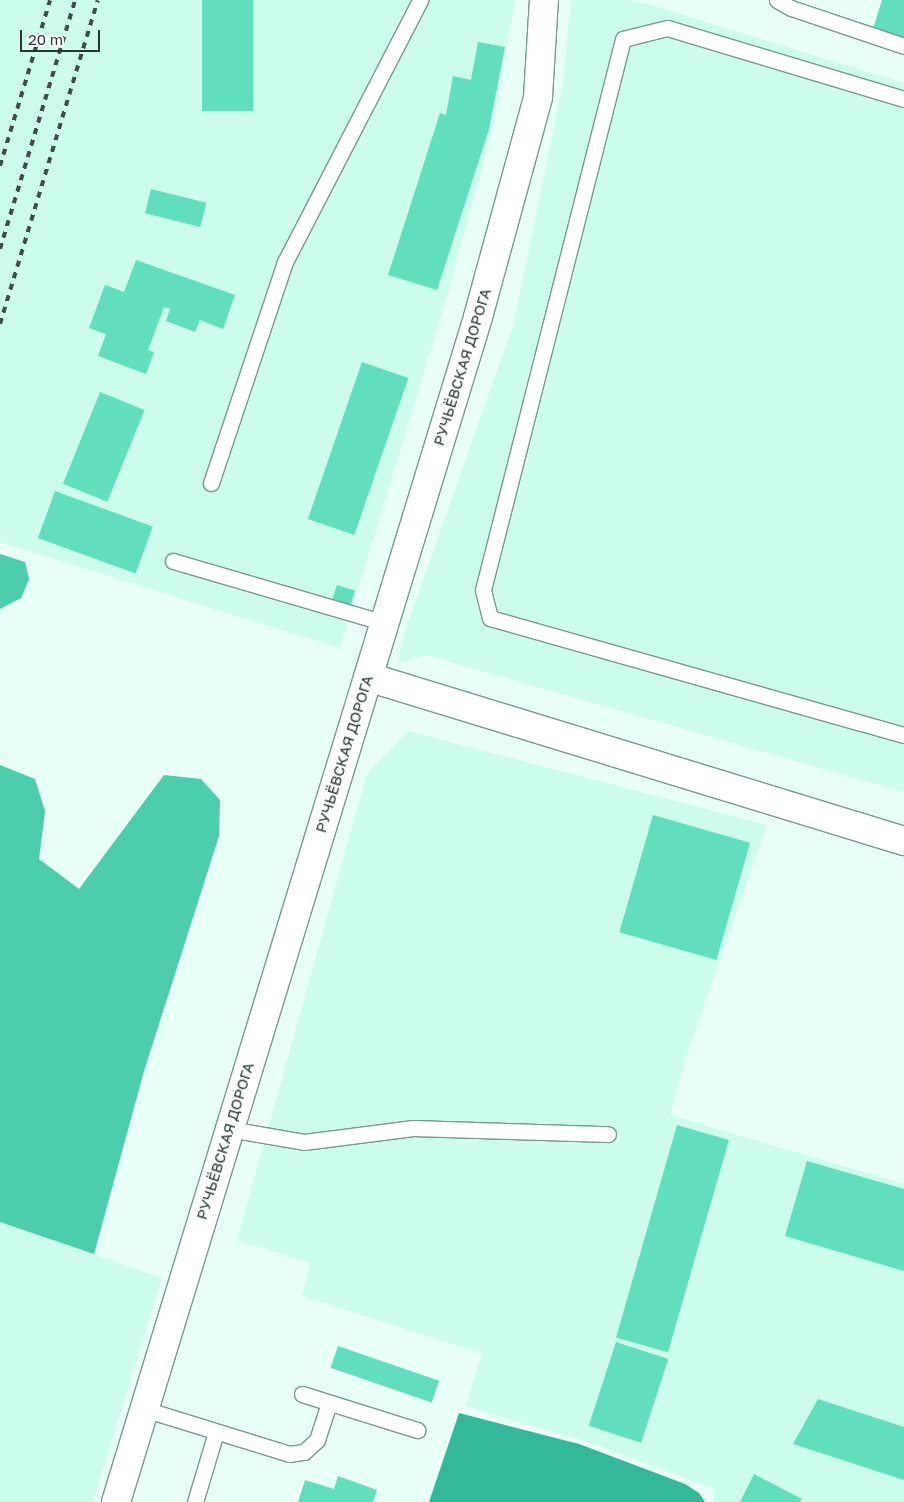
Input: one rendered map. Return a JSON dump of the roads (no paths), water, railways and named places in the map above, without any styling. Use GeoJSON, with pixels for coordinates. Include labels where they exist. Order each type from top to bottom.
{"type":"FeatureCollection","features":[{"type":"Feature","properties":{"kind":"street","name":"РУЧЬЁВСКАЯ ДОРОГА"},"geometry":{"type":"LineString","coordinates":[[116,1502],[478,317],[538,96],[541,0]]}},
{"type":"Feature","properties":{"kind":"street"},"geometry":{"type":"LineString","coordinates":[[368,677],[904,841]]}},
{"type":"Feature","properties":{"kind":"lane"},"geometry":{"type":"LineString","coordinates":[[211,483],[285,262],[420,0]]}},
{"type":"Feature","properties":{"kind":"lane"},"geometry":{"type":"LineString","coordinates":[[778,0],[791,8],[904,46]]}},
{"type":"Feature","properties":{"kind":"lane"},"geometry":{"type":"LineString","coordinates":[[904,99],[667,28],[624,40],[483,590],[490,618],[904,735]]}},
{"type":"Feature","properties":{"kind":"lane"},"geometry":{"type":"LineString","coordinates":[[173,561],[385,623]]}},
{"type":"Feature","properties":{"kind":"lane"},"geometry":{"type":"LineString","coordinates":[[229,1129],[304,1142],[413,1128],[608,1134]]}},
{"type":"Feature","properties":{"kind":"lane"},"geometry":{"type":"LineString","coordinates":[[302,1394],[417,1430]]}},
{"type":"Feature","properties":{"kind":"lane"},"geometry":{"type":"LineString","coordinates":[[144,1409],[289,1454],[304,1452],[317,1440],[329,1402]]}},
{"type":"Feature","properties":{"kind":"lane"},"geometry":{"type":"LineString","coordinates":[[195,1502],[216,1432]]}},
{"type":"Feature","properties":{"kind":"railway"},"geometry":{"type":"LineString","coordinates":[[0,166],[50,0]]}},
{"type":"Feature","properties":{"kind":"railway"},"geometry":{"type":"LineString","coordinates":[[0,249],[75,0]]}},
{"type":"Feature","properties":{"kind":"railway"},"geometry":{"type":"LineString","coordinates":[[0,324],[98,0]]}}]}
